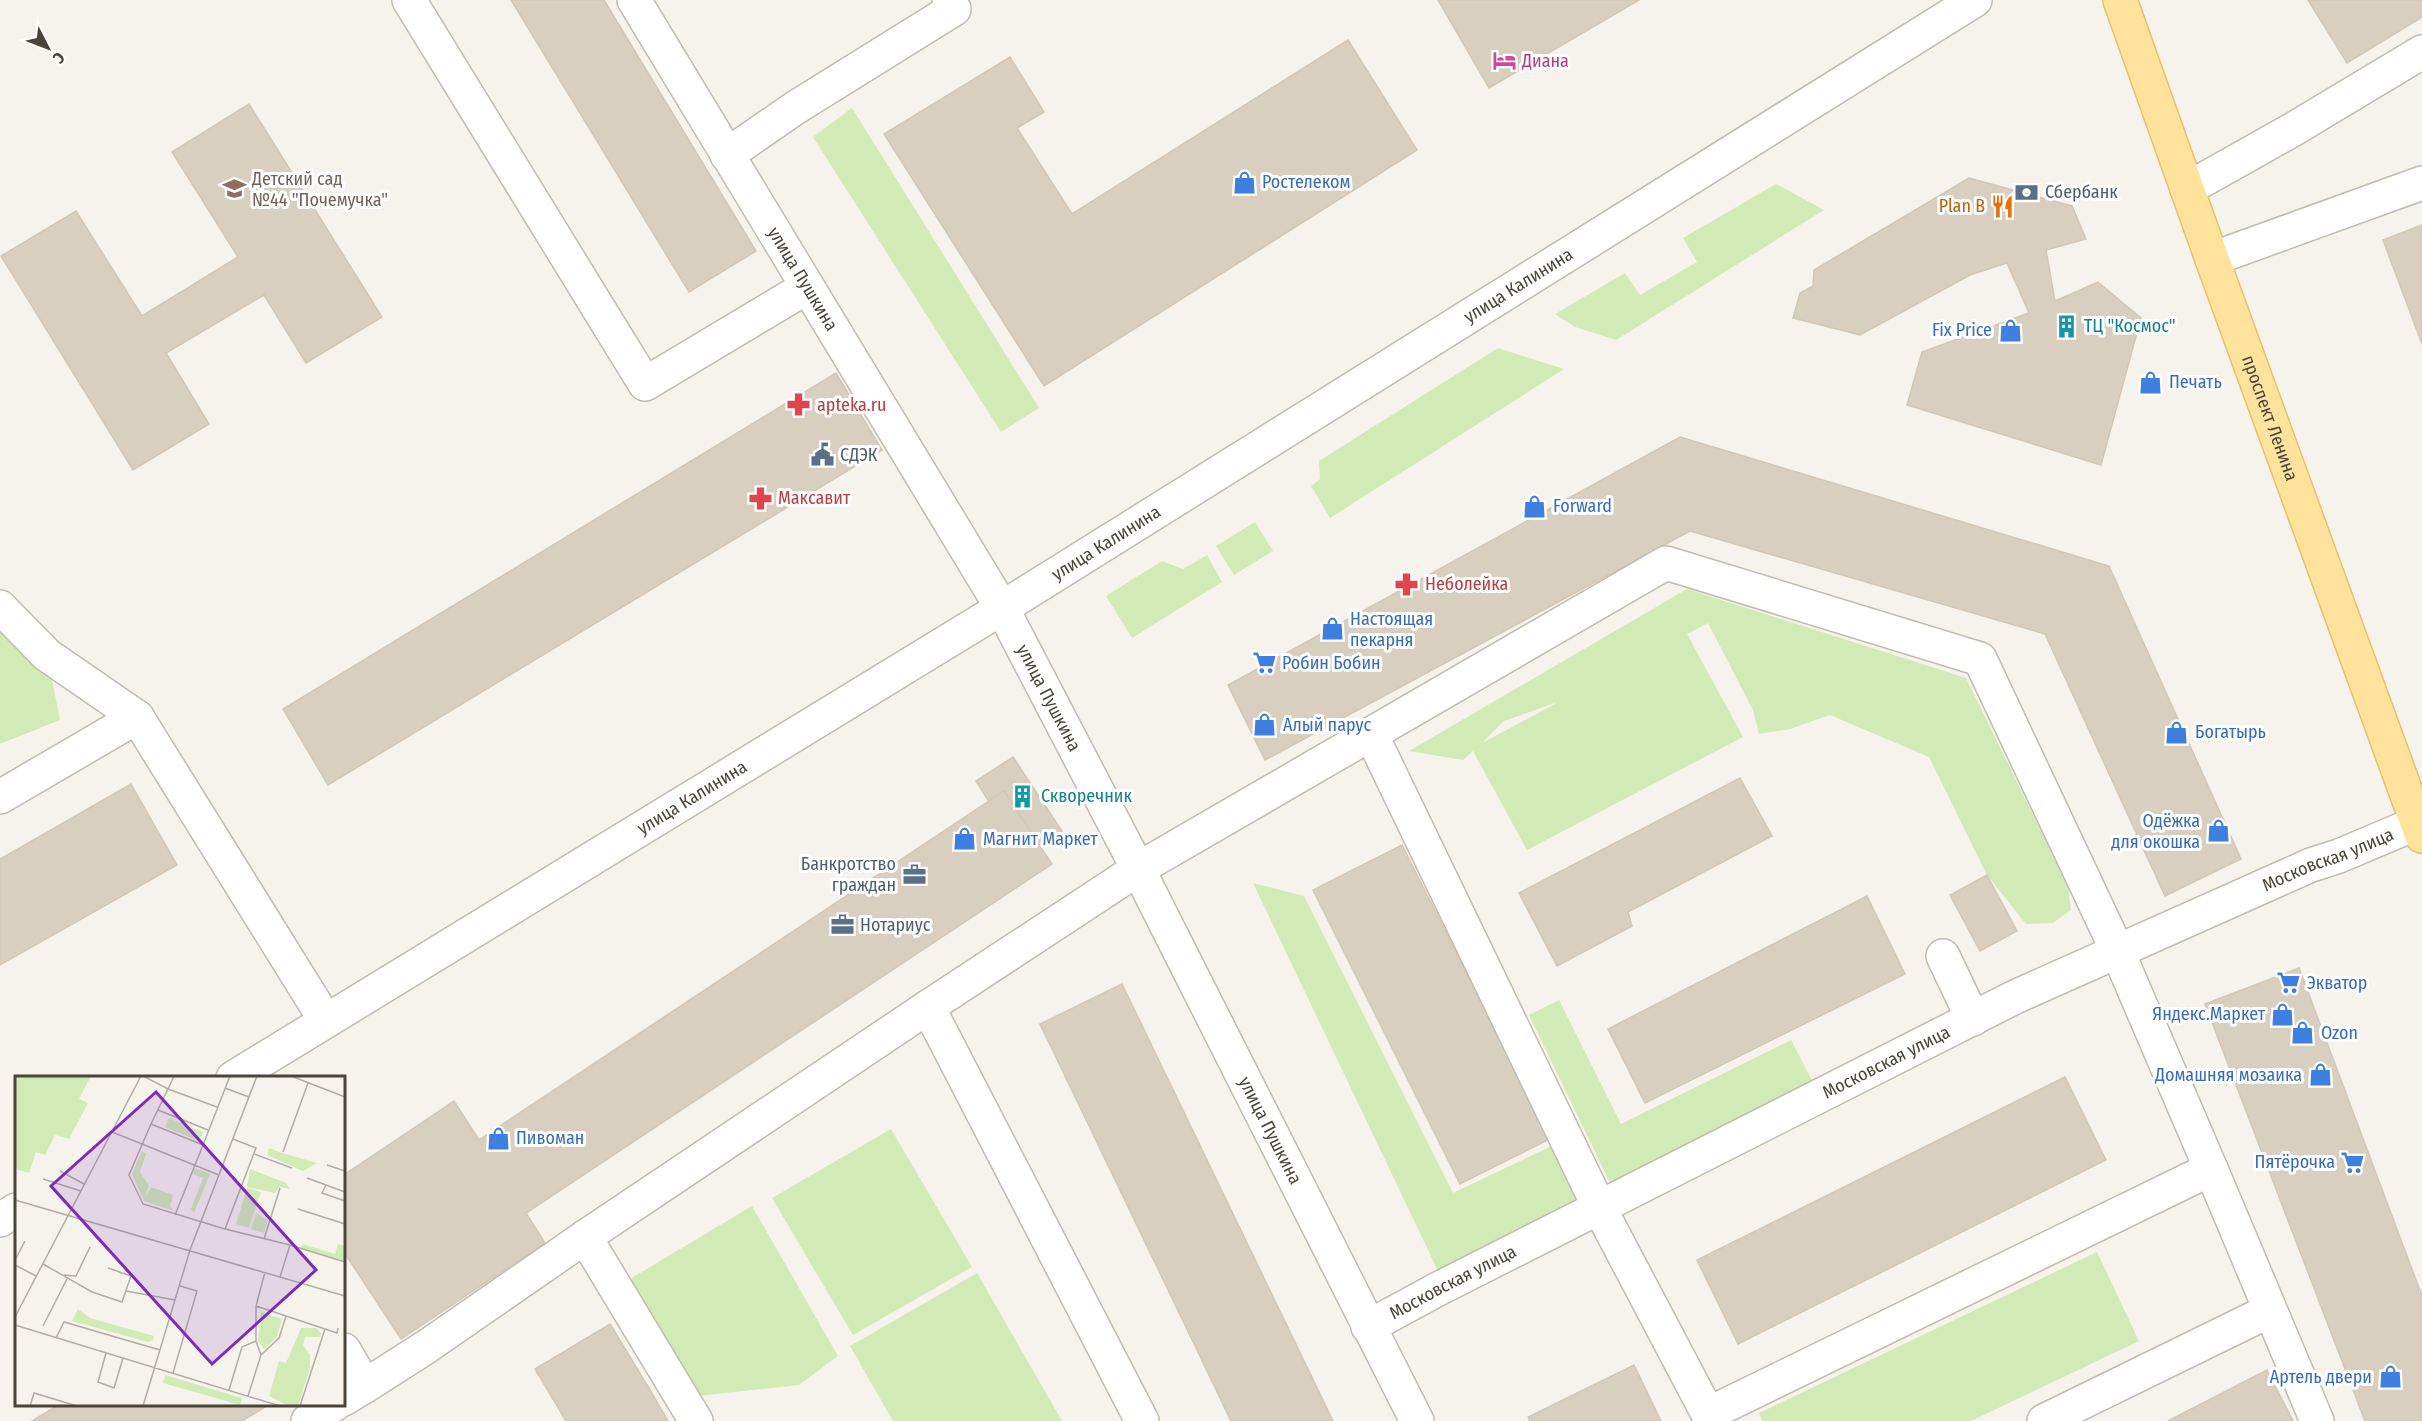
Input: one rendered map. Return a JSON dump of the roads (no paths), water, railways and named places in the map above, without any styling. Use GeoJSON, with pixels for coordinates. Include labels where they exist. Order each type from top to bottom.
{"type":"FeatureCollection","features":[{"type":"Feature","properties":{"kind":"main road","name":"проспект Ленина"},"geometry":{"type":"LineString","coordinates":[[2120,0],[2212,260],[2420,830]]}},
{"type":"Feature","properties":{"kind":"street"},"geometry":{"type":"LineString","coordinates":[[410,0],[645,384],[807,287]]}},
{"type":"Feature","properties":{"kind":"street","name":"улица Пушкина"},"geometry":{"type":"LineString","coordinates":[[634,0],[1002,608],[1417,1421]]}},
{"type":"Feature","properties":{"kind":"street"},"geometry":{"type":"LineString","coordinates":[[727,154],[795,108],[954,9],[949,0]]}},
{"type":"Feature","properties":{"kind":"street","name":"улица Калинина"},"geometry":{"type":"LineString","coordinates":[[235,1076],[1002,608],[1976,0]]}},
{"type":"Feature","properties":{"kind":"street"},"geometry":{"type":"LineString","coordinates":[[2187,189],[2292,130],[2422,52]]}},
{"type":"Feature","properties":{"kind":"street"},"geometry":{"type":"LineString","coordinates":[[2212,260],[2422,183]]}},
{"type":"Feature","properties":{"kind":"street"},"geometry":{"type":"LineString","coordinates":[[345,1354],[354,1393],[426,1347],[928,1007],[1137,869],[1666,563],[1980,659],[2117,950],[2317,1421]]}},
{"type":"Feature","properties":{"kind":"street"},"geometry":{"type":"LineString","coordinates":[[0,607],[47,655],[137,717],[326,1021]]}},
{"type":"Feature","properties":{"kind":"street"},"geometry":{"type":"LineString","coordinates":[[0,797],[137,717]]}},
{"type":"Feature","properties":{"kind":"street"},"geometry":{"type":"LineString","coordinates":[[1371,734],[1600,1209],[1710,1418],[2211,1169]]}},
{"type":"Feature","properties":{"kind":"street","name":"Московская улица"},"geometry":{"type":"LineString","coordinates":[[1368,1327],[1438,1289],[2015,997],[2312,865],[2420,830]]}},
{"type":"Feature","properties":{"kind":"street"},"geometry":{"type":"LineString","coordinates":[[1943,956],[1973,1019]]}},
{"type":"Feature","properties":{"kind":"street"},"geometry":{"type":"LineString","coordinates":[[928,1007],[1142,1421]]}},
{"type":"Feature","properties":{"kind":"street"},"geometry":{"type":"LineString","coordinates":[[0,1220],[15,1211]]}},
{"type":"Feature","properties":{"kind":"street"},"geometry":{"type":"LineString","coordinates":[[585,1238],[696,1421]]}},
{"type":"Feature","properties":{"kind":"street"},"geometry":{"type":"LineString","coordinates":[[2044,1421],[2269,1311]]}},
{"type":"Feature","properties":{"kind":"street"},"geometry":{"type":"LineString","coordinates":[[308,1421],[332,1406]]}},
{"type":"Feature","properties":{"kind":"place","name":"Диана"},"geometry":{"type":"Point","coordinates":[1504,61]}},
{"type":"Feature","properties":{"kind":"place","name":"Ростелеком"},"geometry":{"type":"Point","coordinates":[1244,182]}},
{"type":"Feature","properties":{"kind":"place","name":"Детский сад №44 \"Почемучка\""},"geometry":{"type":"Point","coordinates":[234,189]}},
{"type":"Feature","properties":{"kind":"place","name":"Сбербанк"},"geometry":{"type":"Point","coordinates":[2027,192]}},
{"type":"Feature","properties":{"kind":"place","name":"Plan B"},"geometry":{"type":"Point","coordinates":[2003,206]}},
{"type":"Feature","properties":{"kind":"place","name":"ТЦ \"Космос\""},"geometry":{"type":"Point","coordinates":[2066,326]}},
{"type":"Feature","properties":{"kind":"place","name":"Fix Price"},"geometry":{"type":"Point","coordinates":[2010,330]}},
{"type":"Feature","properties":{"kind":"place","name":"Печать"},"geometry":{"type":"Point","coordinates":[2151,382]}},
{"type":"Feature","properties":{"kind":"place","name":"apteka.ru"},"geometry":{"type":"Point","coordinates":[799,405]}},
{"type":"Feature","properties":{"kind":"place","name":"СДЭК"},"geometry":{"type":"Point","coordinates":[822,455]}},
{"type":"Feature","properties":{"kind":"place","name":"Максавит"},"geometry":{"type":"Point","coordinates":[760,498]}},
{"type":"Feature","properties":{"kind":"place","name":"Forward"},"geometry":{"type":"Point","coordinates":[1535,506]}},
{"type":"Feature","properties":{"kind":"place","name":"Неболейка"},"geometry":{"type":"Point","coordinates":[1407,584]}},
{"type":"Feature","properties":{"kind":"place","name":"Настоящая пекарня"},"geometry":{"type":"Point","coordinates":[1332,629]}},
{"type":"Feature","properties":{"kind":"place","name":"Робин Бобин"},"geometry":{"type":"Point","coordinates":[1264,663]}},
{"type":"Feature","properties":{"kind":"place","name":"Алый парус"},"geometry":{"type":"Point","coordinates":[1265,725]}},
{"type":"Feature","properties":{"kind":"place","name":"Богатырь"},"geometry":{"type":"Point","coordinates":[2177,732]}},
{"type":"Feature","properties":{"kind":"place","name":"Скворечник"},"geometry":{"type":"Point","coordinates":[1023,796]}},
{"type":"Feature","properties":{"kind":"place","name":"Одёжка для окошка"},"geometry":{"type":"Point","coordinates":[2218,831]}},
{"type":"Feature","properties":{"kind":"place","name":"Магнит Маркет"},"geometry":{"type":"Point","coordinates":[965,839]}},
{"type":"Feature","properties":{"kind":"place","name":"Банкротство граждан"},"geometry":{"type":"Point","coordinates":[914,874]}},
{"type":"Feature","properties":{"kind":"place","name":"Нотариус"},"geometry":{"type":"Point","coordinates":[842,925]}},
{"type":"Feature","properties":{"kind":"place","name":"Экватор"},"geometry":{"type":"Point","coordinates":[2289,983]}},
{"type":"Feature","properties":{"kind":"place","name":"Яндекс.Маркет"},"geometry":{"type":"Point","coordinates":[2283,1014]}},
{"type":"Feature","properties":{"kind":"place","name":"Ozon"},"geometry":{"type":"Point","coordinates":[2303,1033]}},
{"type":"Feature","properties":{"kind":"place","name":"Домашняя мозаика"},"geometry":{"type":"Point","coordinates":[2320,1075]}},
{"type":"Feature","properties":{"kind":"place","name":"Пивоман"},"geometry":{"type":"Point","coordinates":[498,1138]}},
{"type":"Feature","properties":{"kind":"place","name":"Пятёрочка"},"geometry":{"type":"Point","coordinates":[2353,1162]}},
{"type":"Feature","properties":{"kind":"place","name":"Артель двери"},"geometry":{"type":"Point","coordinates":[2390,1377]}}]}
